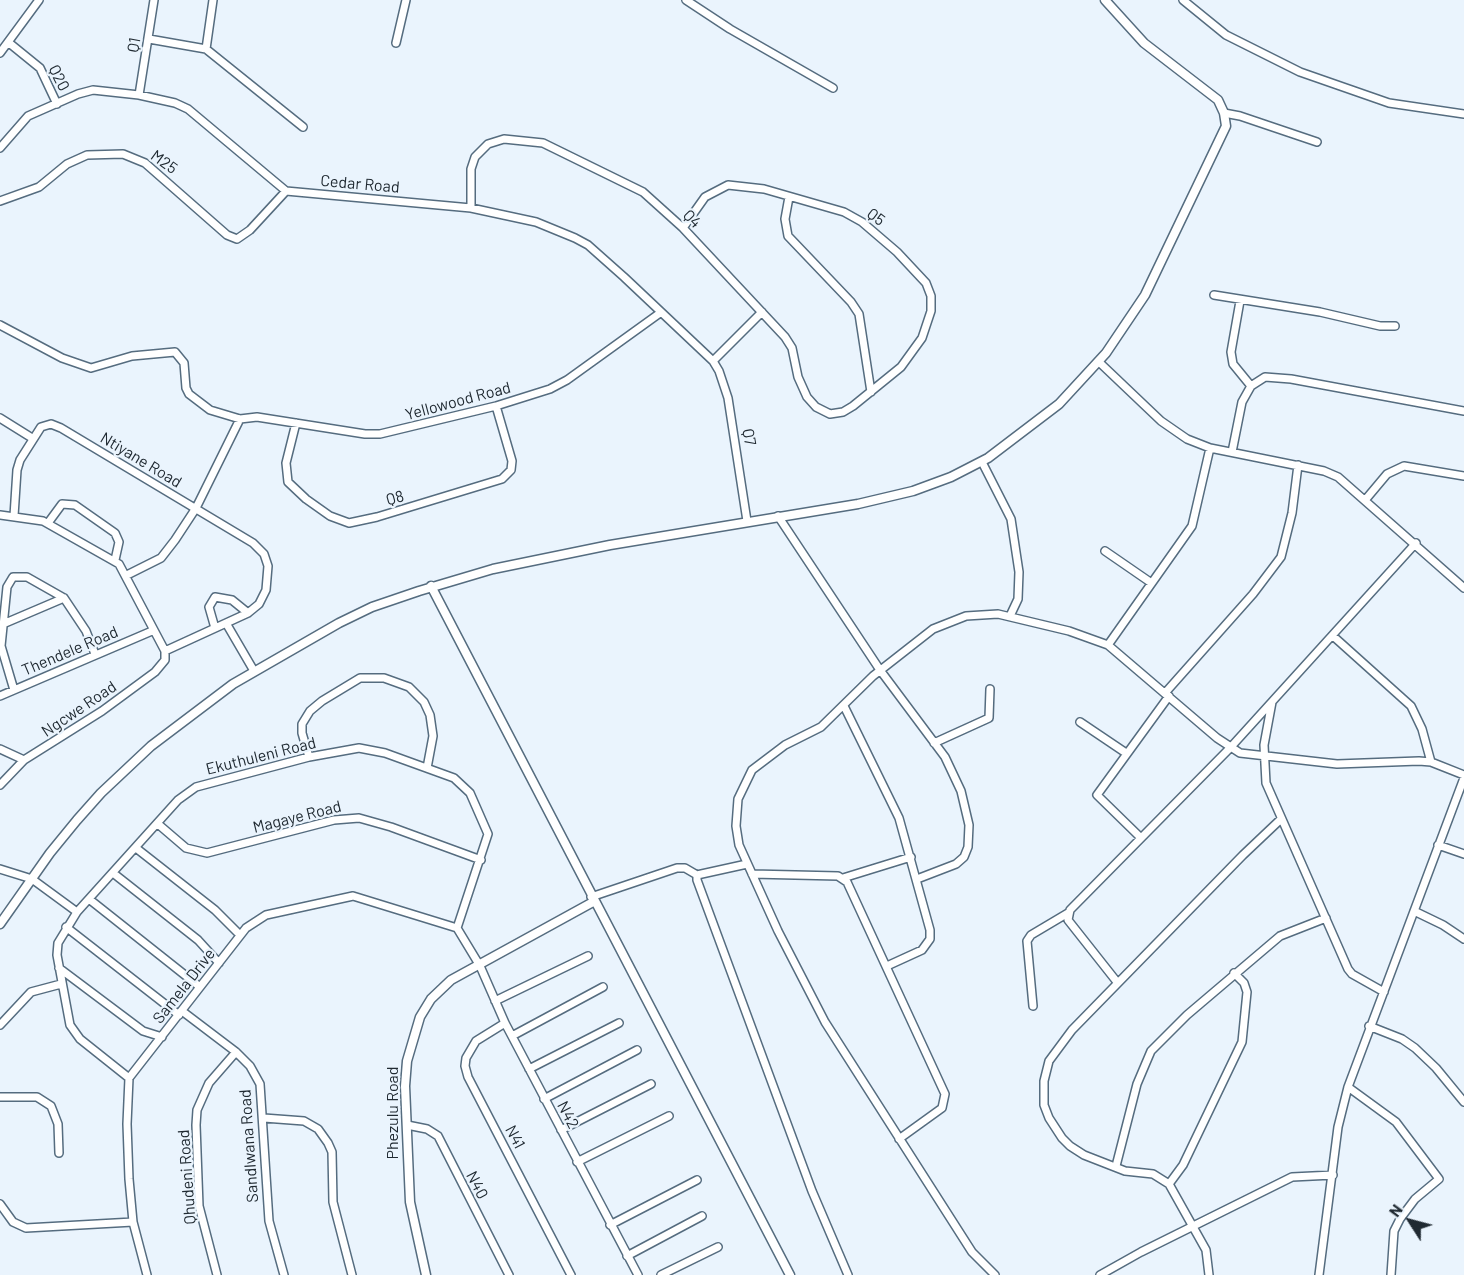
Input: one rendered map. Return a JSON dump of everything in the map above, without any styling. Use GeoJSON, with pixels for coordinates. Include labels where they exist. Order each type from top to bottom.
{"type":"FeatureCollection","features":[{"type":"Feature","properties":{"kind":"street"},"geometry":{"type":"LineString","coordinates":[[0,53],[39,0]]}},
{"type":"Feature","properties":{"kind":"street","name":"Q1"},"geometry":{"type":"LineString","coordinates":[[139,95],[154,0]]}},
{"type":"Feature","properties":{"kind":"street"},"geometry":{"type":"LineString","coordinates":[[206,49],[213,0]]}},
{"type":"Feature","properties":{"kind":"street"},"geometry":{"type":"LineString","coordinates":[[396,43],[406,0]]}},
{"type":"Feature","properties":{"kind":"street"},"geometry":{"type":"LineString","coordinates":[[686,0],[759,47],[833,88]]}},
{"type":"Feature","properties":{"kind":"street"},"geometry":{"type":"LineString","coordinates":[[0,924],[77,820],[125,769],[188,717],[254,671],[361,613],[431,586],[525,561],[897,496],[951,477],[982,462],[1027,431],[1059,404],[1099,362],[1131,319],[1160,270],[1226,126],[1224,113],[1218,100],[1144,43],[1105,0]]}},
{"type":"Feature","properties":{"kind":"street"},"geometry":{"type":"LineString","coordinates":[[1183,0],[1226,35],[1300,72],[1389,103],[1464,114]]}},
{"type":"Feature","properties":{"kind":"street"},"geometry":{"type":"LineString","coordinates":[[149,39],[206,49],[303,127]]}},
{"type":"Feature","properties":{"kind":"street","name":"Q20"},"geometry":{"type":"LineString","coordinates":[[8,42],[40,68],[57,104]]}},
{"type":"Feature","properties":{"kind":"street"},"geometry":{"type":"LineString","coordinates":[[2,146],[28,116],[93,90],[139,95],[175,103],[188,109],[285,191]]}},
{"type":"Feature","properties":{"kind":"street"},"geometry":{"type":"LineString","coordinates":[[1224,113],[1240,116],[1317,142]]}},
{"type":"Feature","properties":{"kind":"street","name":"Q4"},"geometry":{"type":"LineString","coordinates":[[471,208],[470,178],[476,157],[494,141],[519,139],[563,151],[644,192],[683,228],[789,342],[801,387],[816,407],[830,414],[843,412],[871,392]]}},
{"type":"Feature","properties":{"kind":"street","name":"M25"},"geometry":{"type":"LineString","coordinates":[[0,201],[39,187],[67,164],[87,155],[123,154],[145,163],[227,235],[237,239],[250,230],[285,191]]}},
{"type":"Feature","properties":{"kind":"street","name":"Q5"},"geometry":{"type":"LineString","coordinates":[[683,228],[705,197],[720,187],[751,186],[844,212],[862,222],[897,252],[930,289],[931,311],[916,349],[901,367],[871,392]]}},
{"type":"Feature","properties":{"kind":"street","name":"Cedar Road"},"geometry":{"type":"LineString","coordinates":[[285,191],[471,208],[536,222],[575,238],[602,257],[713,362]]}},
{"type":"Feature","properties":{"kind":"street"},"geometry":{"type":"LineString","coordinates":[[789,197],[785,219],[788,236],[851,302],[859,314],[871,392]]}},
{"type":"Feature","properties":{"kind":"street"},"geometry":{"type":"LineString","coordinates":[[1214,295],[1320,312],[1369,324],[1395,326]]}},
{"type":"Feature","properties":{"kind":"street"},"geometry":{"type":"LineString","coordinates":[[1240,300],[1231,352],[1237,370],[1251,386]]}},
{"type":"Feature","properties":{"kind":"street"},"geometry":{"type":"LineString","coordinates":[[713,362],[762,312]]}},
{"type":"Feature","properties":{"kind":"street","name":"Yellowood Road"},"geometry":{"type":"LineString","coordinates":[[0,325],[62,358],[91,368],[132,356],[175,352],[184,363],[189,394],[210,410],[240,419],[257,417],[365,434],[380,434],[496,406],[550,389],[567,380],[660,313]]}},
{"type":"Feature","properties":{"kind":"street","name":"Q7"},"geometry":{"type":"LineString","coordinates":[[713,362],[724,383],[728,398],[747,521]]}},
{"type":"Feature","properties":{"kind":"street"},"geometry":{"type":"LineString","coordinates":[[1099,362],[1161,421],[1186,439],[1210,448],[1332,474],[1366,499],[1464,588]]}},
{"type":"Feature","properties":{"kind":"street"},"geometry":{"type":"LineString","coordinates":[[1232,452],[1242,402],[1251,386],[1265,377],[1291,379],[1464,411]]}},
{"type":"Feature","properties":{"kind":"street","name":"Q8"},"geometry":{"type":"LineString","coordinates":[[296,423],[286,463],[288,482],[330,516],[349,523],[387,514],[502,479],[511,470],[512,461],[496,406]]}},
{"type":"Feature","properties":{"kind":"street"},"geometry":{"type":"LineString","coordinates":[[0,418],[32,438],[16,470],[14,516]]}},
{"type":"Feature","properties":{"kind":"street"},"geometry":{"type":"LineString","coordinates":[[127,574],[161,558],[196,508],[240,419]]}},
{"type":"Feature","properties":{"kind":"street","name":"Ntiyane Road"},"geometry":{"type":"LineString","coordinates":[[32,438],[41,427],[56,426],[253,543],[264,554],[267,581],[262,600],[248,613]]}},
{"type":"Feature","properties":{"kind":"street"},"geometry":{"type":"LineString","coordinates":[[1108,645],[1150,582],[1185,539],[1192,526],[1210,448]]}},
{"type":"Feature","properties":{"kind":"street"},"geometry":{"type":"LineString","coordinates":[[982,462],[1011,519],[1020,572],[1018,599],[1010,616]]}},
{"type":"Feature","properties":{"kind":"street"},"geometry":{"type":"LineString","coordinates":[[1140,837],[1097,795],[1167,694],[1253,594],[1281,557],[1292,513],[1298,465]]}},
{"type":"Feature","properties":{"kind":"street"},"geometry":{"type":"LineString","coordinates":[[1366,499],[1387,474],[1404,466],[1464,476]]}},
{"type":"Feature","properties":{"kind":"street"},"geometry":{"type":"LineString","coordinates":[[48,523],[62,504],[75,505],[115,533],[118,542],[115,560]]}},
{"type":"Feature","properties":{"kind":"street"},"geometry":{"type":"LineString","coordinates":[[0,515],[48,523],[115,560],[127,574],[152,631],[165,651],[248,613],[232,600],[215,597],[208,607],[215,628]]}},
{"type":"Feature","properties":{"kind":"street"},"geometry":{"type":"LineString","coordinates":[[778,516],[880,670],[945,757],[961,791],[969,825],[968,847],[964,856],[956,864],[917,879]]}},
{"type":"Feature","properties":{"kind":"street"},"geometry":{"type":"LineString","coordinates":[[1033,1006],[1027,941],[1037,931],[1068,913],[1140,837],[1230,748],[1416,543]]}},
{"type":"Feature","properties":{"kind":"street"},"geometry":{"type":"LineString","coordinates":[[1105,550],[1150,582]]}},
{"type":"Feature","properties":{"kind":"street"},"geometry":{"type":"LineString","coordinates":[[14,690],[3,660],[3,624],[7,587],[13,577],[27,577],[64,598],[86,631],[95,654]]}},
{"type":"Feature","properties":{"kind":"street"},"geometry":{"type":"LineString","coordinates":[[431,586],[592,899],[790,1275]]}},
{"type":"Feature","properties":{"kind":"street"},"geometry":{"type":"LineString","coordinates":[[3,624],[26,612],[64,598]]}},
{"type":"Feature","properties":{"kind":"street"},"geometry":{"type":"LineString","coordinates":[[995,1275],[972,1252],[807,991],[747,864],[739,845],[736,826],[738,800],[745,780],[764,759],[821,727],[844,706],[856,690],[933,629],[947,621],[981,615],[1010,616],[1070,631],[1108,645],[1230,748],[1265,758],[1337,764],[1431,762],[1464,776],[1348,1087],[1338,1127],[1319,1275]]}},
{"type":"Feature","properties":{"kind":"street"},"geometry":{"type":"LineString","coordinates":[[226,623],[254,671]]}},
{"type":"Feature","properties":{"kind":"street","name":"Thendele Road"},"geometry":{"type":"LineString","coordinates":[[0,696],[152,631]]}},
{"type":"Feature","properties":{"kind":"street"},"geometry":{"type":"LineString","coordinates":[[1333,636],[1411,706],[1422,729],[1431,762]]}},
{"type":"Feature","properties":{"kind":"street","name":"Ngcwe Road"},"geometry":{"type":"LineString","coordinates":[[0,785],[24,759],[93,717],[148,677],[163,664],[165,651]]}},
{"type":"Feature","properties":{"kind":"street"},"geometry":{"type":"LineString","coordinates":[[309,757],[302,733],[302,724],[310,711],[321,701],[360,678],[384,678],[409,687],[424,702],[430,715],[433,736],[427,768]]}},
{"type":"Feature","properties":{"kind":"street"},"geometry":{"type":"LineString","coordinates":[[934,743],[989,718],[990,689]]}},
{"type":"Feature","properties":{"kind":"street"},"geometry":{"type":"LineString","coordinates":[[1272,701],[1266,732],[1266,783],[1348,969],[1384,993]]}},
{"type":"Feature","properties":{"kind":"street"},"geometry":{"type":"LineString","coordinates":[[844,706],[899,818],[930,930],[930,939],[918,952],[887,966]]}},
{"type":"Feature","properties":{"kind":"street"},"geometry":{"type":"LineString","coordinates":[[1080,722],[1126,753]]}},
{"type":"Feature","properties":{"kind":"street","name":"Ekuthuleni Road"},"geometry":{"type":"LineString","coordinates":[[129,1078],[75,1032],[68,1015],[62,984],[58,944],[66,927],[77,912],[178,800],[196,787],[348,748],[368,748],[454,778],[464,786],[479,808],[488,834],[457,928]]}},
{"type":"Feature","properties":{"kind":"street"},"geometry":{"type":"LineString","coordinates":[[0,749],[24,759]]}},
{"type":"Feature","properties":{"kind":"street","name":"Magaye Road"},"geometry":{"type":"LineString","coordinates":[[158,824],[186,848],[207,853],[334,820],[359,818],[391,827],[481,860]]}},
{"type":"Feature","properties":{"kind":"street"},"geometry":{"type":"LineString","coordinates":[[1209,1275],[1208,1258],[1169,1184],[1157,1175],[1132,1173],[1080,1152],[1062,1138],[1049,1118],[1043,1095],[1049,1061],[1057,1049],[1117,982],[1281,819]]}},
{"type":"Feature","properties":{"kind":"street"},"geometry":{"type":"LineString","coordinates":[[1438,845],[1464,854]]}},
{"type":"Feature","properties":{"kind":"street"},"geometry":{"type":"LineString","coordinates":[[136,848],[215,910],[240,935]]}},
{"type":"Feature","properties":{"kind":"street"},"geometry":{"type":"LineString","coordinates":[[752,874],[843,878],[911,857]]}},
{"type":"Feature","properties":{"kind":"street"},"geometry":{"type":"LineString","coordinates":[[592,899],[676,868],[685,868],[696,874],[747,864]]}},
{"type":"Feature","properties":{"kind":"street"},"geometry":{"type":"LineString","coordinates":[[0,869],[32,879],[77,912]]}},
{"type":"Feature","properties":{"kind":"street"},"geometry":{"type":"LineString","coordinates":[[113,873],[198,940],[219,963]]}},
{"type":"Feature","properties":{"kind":"street"},"geometry":{"type":"LineString","coordinates":[[696,874],[812,1191],[848,1275]]}},
{"type":"Feature","properties":{"kind":"street"},"geometry":{"type":"LineString","coordinates":[[843,878],[930,1059],[945,1100],[938,1112],[899,1139]]}},
{"type":"Feature","properties":{"kind":"street","name":"Samela Drive"},"geometry":{"type":"LineString","coordinates":[[129,1078],[240,935],[254,921],[266,915],[353,896],[457,928]]}},
{"type":"Feature","properties":{"kind":"street"},"geometry":{"type":"LineString","coordinates":[[89,899],[200,987]]}},
{"type":"Feature","properties":{"kind":"street","name":"Phezulu Road"},"geometry":{"type":"LineString","coordinates":[[426,1275],[410,1202],[405,1077],[420,1017],[442,988],[592,899]]}},
{"type":"Feature","properties":{"kind":"street"},"geometry":{"type":"LineString","coordinates":[[1414,911],[1443,925],[1464,939]]}},
{"type":"Feature","properties":{"kind":"street"},"geometry":{"type":"LineString","coordinates":[[1068,913],[1068,920],[1117,982]]}},
{"type":"Feature","properties":{"kind":"street"},"geometry":{"type":"LineString","coordinates":[[1116,1166],[1137,1084],[1151,1051],[1234,973],[1280,936],[1326,918]]}},
{"type":"Feature","properties":{"kind":"street","name":"Sandlwana Road"},"geometry":{"type":"LineString","coordinates":[[66,927],[236,1052],[250,1066],[260,1084],[264,1118],[268,1213],[284,1275]]}},
{"type":"Feature","properties":{"kind":"street"},"geometry":{"type":"LineString","coordinates":[[457,928],[480,966]]}},
{"type":"Feature","properties":{"kind":"street"},"geometry":{"type":"LineString","coordinates":[[495,1001],[588,956]]}},
{"type":"Feature","properties":{"kind":"street","name":"N42"},"geometry":{"type":"LineString","coordinates":[[480,966],[505,1023],[638,1275]]}},
{"type":"Feature","properties":{"kind":"street"},"geometry":{"type":"LineString","coordinates":[[59,968],[143,1031],[162,1037]]}},
{"type":"Feature","properties":{"kind":"street"},"geometry":{"type":"LineString","coordinates":[[1169,1184],[1188,1156],[1242,1042],[1247,992],[1244,983],[1234,973]]}},
{"type":"Feature","properties":{"kind":"street"},"geometry":{"type":"LineString","coordinates":[[0,1025],[31,992],[62,984]]}},
{"type":"Feature","properties":{"kind":"street"},"geometry":{"type":"LineString","coordinates":[[512,1036],[603,987]]}},
{"type":"Feature","properties":{"kind":"street","name":"N41"},"geometry":{"type":"LineString","coordinates":[[505,1023],[476,1041],[466,1058],[465,1066],[468,1077],[571,1275]]}},
{"type":"Feature","properties":{"kind":"street"},"geometry":{"type":"LineString","coordinates":[[529,1069],[619,1023]]}},
{"type":"Feature","properties":{"kind":"street"},"geometry":{"type":"LineString","coordinates":[[1369,1026],[1402,1039],[1415,1048],[1436,1068],[1464,1102]]}},
{"type":"Feature","properties":{"kind":"street"},"geometry":{"type":"LineString","coordinates":[[544,1099],[637,1050]]}},
{"type":"Feature","properties":{"kind":"street","name":"Qhudeni Road"},"geometry":{"type":"LineString","coordinates":[[217,1275],[199,1206],[197,1110],[209,1083],[236,1052]]}},
{"type":"Feature","properties":{"kind":"street"},"geometry":{"type":"LineString","coordinates":[[129,1078],[127,1124],[133,1222],[147,1275]]}},
{"type":"Feature","properties":{"kind":"street"},"geometry":{"type":"LineString","coordinates":[[561,1130],[651,1083]]}},
{"type":"Feature","properties":{"kind":"street"},"geometry":{"type":"LineString","coordinates":[[1348,1087],[1396,1122],[1439,1179],[1415,1199],[1394,1231],[1391,1275]]}},
{"type":"Feature","properties":{"kind":"street"},"geometry":{"type":"LineString","coordinates":[[0,1097],[37,1097],[51,1106],[58,1124],[59,1153]]}},
{"type":"Feature","properties":{"kind":"street"},"geometry":{"type":"LineString","coordinates":[[577,1162],[669,1116]]}},
{"type":"Feature","properties":{"kind":"street"},"geometry":{"type":"LineString","coordinates":[[264,1118],[304,1121],[318,1129],[328,1143],[332,1152],[333,1202],[352,1275]]}},
{"type":"Feature","properties":{"kind":"street","name":"N40"},"geometry":{"type":"LineString","coordinates":[[407,1125],[426,1128],[438,1136],[509,1275]]}},
{"type":"Feature","properties":{"kind":"street"},"geometry":{"type":"LineString","coordinates":[[1100,1275],[1292,1177],[1333,1175]]}},
{"type":"Feature","properties":{"kind":"street"},"geometry":{"type":"LineString","coordinates":[[610,1225],[697,1180]]}},
{"type":"Feature","properties":{"kind":"street"},"geometry":{"type":"LineString","coordinates":[[0,1204],[13,1222],[26,1228],[133,1222]]}},
{"type":"Feature","properties":{"kind":"street"},"geometry":{"type":"LineString","coordinates":[[627,1256],[702,1216]]}},
{"type":"Feature","properties":{"kind":"street"},"geometry":{"type":"LineString","coordinates":[[661,1275],[718,1247]]}}]}
